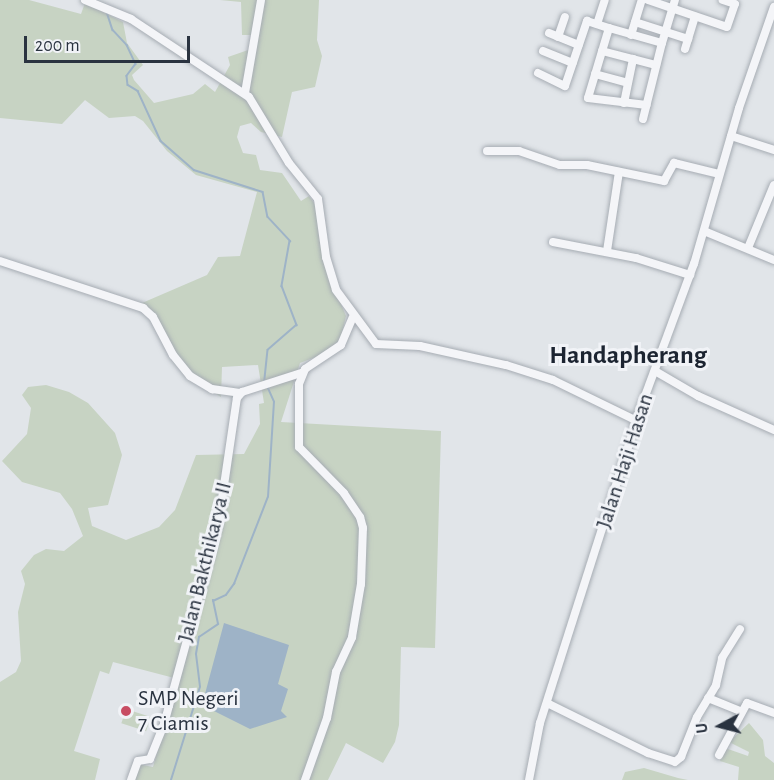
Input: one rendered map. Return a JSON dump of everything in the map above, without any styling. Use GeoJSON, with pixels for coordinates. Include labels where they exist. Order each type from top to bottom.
{"type":"FeatureCollection","features":[{"type":"Feature","properties":{"kind":"street"},"geometry":{"type":"LineString","coordinates":[[85,0],[105,7],[245,93],[289,163],[318,199],[329,271],[341,301],[379,346],[420,346],[506,365],[553,380],[637,421]]}},
{"type":"Feature","properties":{"kind":"street"},"geometry":{"type":"LineString","coordinates":[[245,93],[261,0]]}},
{"type":"Feature","properties":{"kind":"street"},"geometry":{"type":"LineString","coordinates":[[597,24],[605,0]]}},
{"type":"Feature","properties":{"kind":"street"},"geometry":{"type":"LineString","coordinates":[[631,35],[642,0]]}},
{"type":"Feature","properties":{"kind":"street"},"geometry":{"type":"LineString","coordinates":[[648,0],[674,4],[695,16],[729,26],[735,4],[723,0]]}},
{"type":"Feature","properties":{"kind":"street"},"geometry":{"type":"LineString","coordinates":[[643,119],[674,4]]}},
{"type":"Feature","properties":{"kind":"street","name":"Jalan Haji Hasan"},"geometry":{"type":"LineString","coordinates":[[529,780],[534,742],[637,421],[690,275],[719,174],[774,7]]}},
{"type":"Feature","properties":{"kind":"street"},"geometry":{"type":"LineString","coordinates":[[685,49],[695,16]]}},
{"type":"Feature","properties":{"kind":"street"},"geometry":{"type":"LineString","coordinates":[[558,37],[565,17]]}},
{"type":"Feature","properties":{"kind":"street"},"geometry":{"type":"LineString","coordinates":[[538,73],[565,86],[587,21],[662,43]]}},
{"type":"Feature","properties":{"kind":"street"},"geometry":{"type":"LineString","coordinates":[[635,22],[688,39]]}},
{"type":"Feature","properties":{"kind":"street"},"geometry":{"type":"LineString","coordinates":[[609,28],[587,96],[590,101],[647,105]]}},
{"type":"Feature","properties":{"kind":"street"},"geometry":{"type":"LineString","coordinates":[[549,33],[579,45]]}},
{"type":"Feature","properties":{"kind":"street"},"geometry":{"type":"LineString","coordinates":[[543,51],[573,63]]}},
{"type":"Feature","properties":{"kind":"street"},"geometry":{"type":"LineString","coordinates":[[602,51],[656,65]]}},
{"type":"Feature","properties":{"kind":"street"},"geometry":{"type":"LineString","coordinates":[[624,102],[633,59]]}},
{"type":"Feature","properties":{"kind":"street"},"geometry":{"type":"LineString","coordinates":[[595,74],[628,83]]}},
{"type":"Feature","properties":{"kind":"street"},"geometry":{"type":"LineString","coordinates":[[731,136],[774,150]]}},
{"type":"Feature","properties":{"kind":"street"},"geometry":{"type":"LineString","coordinates":[[487,151],[519,151],[560,165],[619,172],[664,181],[674,163],[719,174]]}},
{"type":"Feature","properties":{"kind":"street"},"geometry":{"type":"LineString","coordinates":[[607,251],[619,172]]}},
{"type":"Feature","properties":{"kind":"street"},"geometry":{"type":"LineString","coordinates":[[748,248],[774,185]]}},
{"type":"Feature","properties":{"kind":"street"},"geometry":{"type":"LineString","coordinates":[[704,231],[774,260]]}},
{"type":"Feature","properties":{"kind":"street"},"geometry":{"type":"LineString","coordinates":[[553,242],[607,251],[690,275]]}},
{"type":"Feature","properties":{"kind":"street"},"geometry":{"type":"LineString","coordinates":[[0,261],[143,308],[153,317],[173,355],[190,376],[212,389],[240,393],[301,373],[338,350],[353,317]]}},
{"type":"Feature","properties":{"kind":"street"},"geometry":{"type":"LineString","coordinates":[[655,371],[698,396],[774,430]]}},
{"type":"Feature","properties":{"kind":"street"},"geometry":{"type":"LineString","coordinates":[[301,373],[297,443],[344,493],[360,517],[363,528],[361,584],[352,637],[336,672],[327,718],[304,780]]}},
{"type":"Feature","properties":{"kind":"street","name":"Jalan Bakthikarya II"},"geometry":{"type":"LineString","coordinates":[[131,780],[138,761],[150,759],[164,724],[218,526],[240,393]]}},
{"type":"Feature","properties":{"kind":"street"},"geometry":{"type":"LineString","coordinates":[[547,703],[648,753],[675,762],[681,757],[716,685],[722,658],[740,629]]}},
{"type":"Feature","properties":{"kind":"street"},"geometry":{"type":"LineString","coordinates":[[708,698],[740,711]]}},
{"type":"Feature","properties":{"kind":"street"},"geometry":{"type":"LineString","coordinates":[[719,755],[740,711],[749,702],[774,713]]}},
{"type":"Feature","properties":{"kind":"green space"},"geometry":{"type":"Polygon","coordinates":[[[0,0],[29,0],[81,14],[85,3],[123,22],[127,43],[143,65],[132,75],[154,103],[193,94],[205,84],[215,92],[230,65],[228,57],[257,47],[258,35],[242,35],[241,2],[220,0],[319,0],[317,40],[322,56],[315,87],[292,92],[282,137],[261,132],[251,123],[240,126],[237,137],[243,153],[256,155],[260,170],[282,173],[301,201],[309,196],[317,207],[325,266],[346,316],[341,338],[326,353],[300,363],[281,422],[441,431],[435,648],[401,647],[399,725],[395,742],[383,763],[346,743],[328,780],[133,780],[138,764],[153,767],[178,679],[113,662],[109,674],[100,671],[74,751],[100,759],[95,780],[0,780],[0,682],[16,672],[21,661],[18,612],[25,584],[21,571],[34,555],[46,549],[64,551],[83,536],[72,509],[60,493],[22,482],[2,461],[27,434],[31,408],[22,395],[28,387],[46,385],[69,392],[88,403],[115,433],[122,455],[108,505],[88,508],[92,526],[126,540],[159,527],[175,510],[196,455],[244,454],[260,424],[259,404],[264,403],[258,365],[222,367],[221,397],[189,378],[174,363],[142,303],[207,275],[218,257],[240,256],[257,192],[196,175],[167,151],[143,121],[135,116],[109,118],[85,100],[62,124],[0,118],[0,0]]]}},
{"type":"Feature","properties":{"kind":"green space"},"geometry":{"type":"Polygon","coordinates":[[[126,709],[151,717],[146,731],[121,723],[126,709]]]}},
{"type":"Feature","properties":{"kind":"green space"},"geometry":{"type":"Polygon","coordinates":[[[749,723],[763,740],[765,756],[774,763],[774,780],[738,780],[739,767],[720,761],[725,748],[748,756],[749,752],[729,742],[749,723]]]}},
{"type":"Feature","properties":{"kind":"green space"},"geometry":{"type":"Polygon","coordinates":[[[644,768],[688,780],[622,780],[625,772],[644,768]]]}},
{"type":"Feature","properties":{"kind":"water"},"geometry":{"type":"Polygon","coordinates":[[[224,623],[289,645],[278,684],[288,689],[281,711],[287,717],[250,729],[202,705],[224,623]]]}},
{"type":"Feature","properties":{"kind":"waterway"},"geometry":{"type":"LineString","coordinates":[[107,12],[113,30],[127,45],[136,64],[127,76],[128,85],[138,91],[161,141],[194,170],[263,192],[268,217],[290,241],[282,286],[297,325],[268,350],[265,381]]}},
{"type":"Feature","properties":{"kind":"waterway"},"geometry":{"type":"LineString","coordinates":[[171,780],[200,687],[196,654],[199,637],[218,624],[213,601],[226,595],[234,584],[268,497],[274,402],[267,386]]}},
{"type":"Feature","properties":{"kind":"place","name":"SMP Negeri 7 Ciamis"},"geometry":{"type":"Point","coordinates":[126,711]}},
{"type":"Feature","properties":{"kind":"district","name":"Handapherang"},"geometry":{"type":"Point","coordinates":[628,356]}}]}
